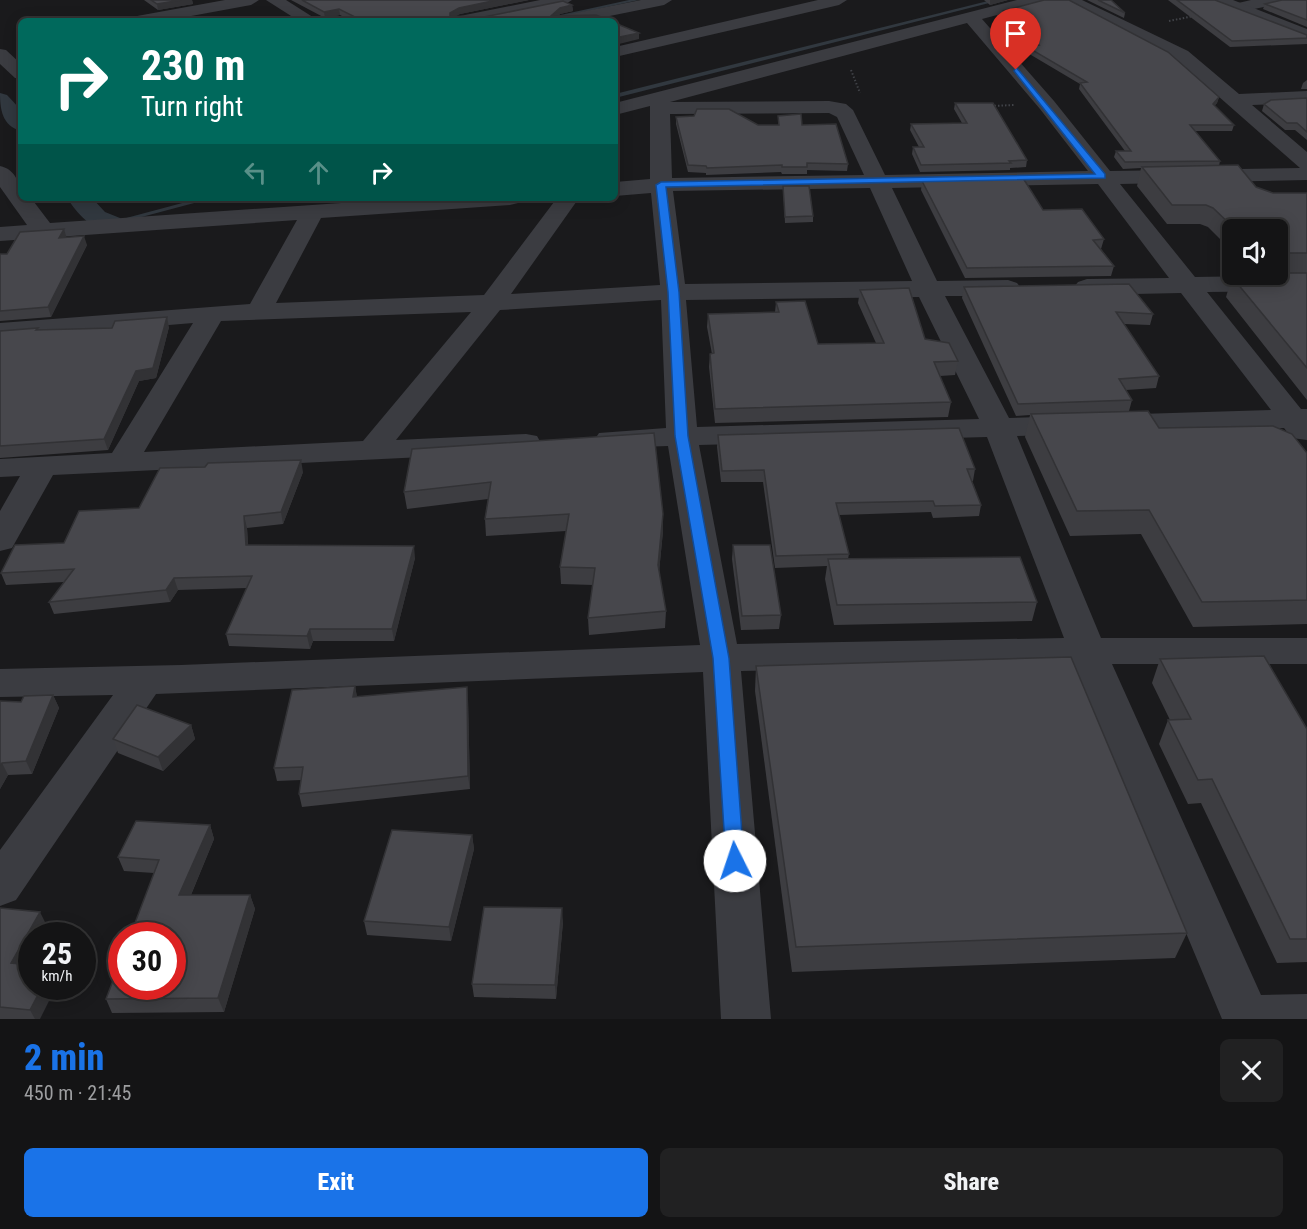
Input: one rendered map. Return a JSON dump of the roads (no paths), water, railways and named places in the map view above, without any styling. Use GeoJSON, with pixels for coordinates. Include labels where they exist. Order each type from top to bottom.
{"type":"FeatureCollection","features":[{"type":"Feature","properties":{"kind":"street"},"geometry":{"type":"LineString","coordinates":[[153,18],[252,0]]}},
{"type":"Feature","properties":{"kind":"street"},"geometry":{"type":"LineString","coordinates":[[274,0],[307,18]]}},
{"type":"Feature","properties":{"kind":"street"},"geometry":{"type":"LineString","coordinates":[[475,18],[564,0]]}},
{"type":"Feature","properties":{"kind":"street"},"geometry":{"type":"LineString","coordinates":[[576,18],[664,0]]}},
{"type":"Feature","properties":{"kind":"street"},"geometry":{"type":"LineString","coordinates":[[753,0],[785,12]]}},
{"type":"Feature","properties":{"kind":"street"},"geometry":{"type":"LineString","coordinates":[[618,51],[839,0]]}},
{"type":"Feature","properties":{"kind":"street"},"geometry":{"type":"LineString","coordinates":[[618,109],[659,103],[842,50],[1036,0]]}},
{"type":"Feature","properties":{"kind":"street"},"geometry":{"type":"LineString","coordinates":[[1070,0],[1182,55],[1307,163]]}},
{"type":"Feature","properties":{"kind":"street"},"geometry":{"type":"LineString","coordinates":[[1219,0],[1307,34]]}},
{"type":"Feature","properties":{"kind":"street"},"geometry":{"type":"LineString","coordinates":[[1240,7],[1276,0]]}},
{"type":"Feature","properties":{"kind":"street"},"geometry":{"type":"LineString","coordinates":[[970,16],[1047,105],[1186,285],[1302,425]]}},
{"type":"Feature","properties":{"kind":"street"},"geometry":{"type":"LineString","coordinates":[[4,48],[18,69]]}},
{"type":"Feature","properties":{"kind":"street"},"geometry":{"type":"LineString","coordinates":[[1234,99],[1307,98]]}},
{"type":"Feature","properties":{"kind":"street"},"geometry":{"type":"LineString","coordinates":[[659,103],[839,108],[846,114],[928,289],[998,426],[1087,650],[1248,1019],[1307,1017]]}},
{"type":"Feature","properties":{"kind":"street"},"geometry":{"type":"LineString","coordinates":[[659,103],[661,185],[673,292],[682,436],[721,658],[746,1019]]}},
{"type":"Feature","properties":{"kind":"street"},"geometry":{"type":"LineString","coordinates":[[0,172],[18,196]]}},
{"type":"Feature","properties":{"kind":"street"},"geometry":{"type":"LineString","coordinates":[[618,189],[661,185],[1307,174]]}},
{"type":"Feature","properties":{"kind":"street"},"geometry":{"type":"LineString","coordinates":[[21,201],[42,229]]}},
{"type":"Feature","properties":{"kind":"street"},"geometry":{"type":"LineString","coordinates":[[172,223],[256,201]]}},
{"type":"Feature","properties":{"kind":"street"},"geometry":{"type":"LineString","coordinates":[[0,234],[42,229],[312,214],[473,201]]}},
{"type":"Feature","properties":{"kind":"street"},"geometry":{"type":"LineString","coordinates":[[373,449],[492,303],[566,201]]}},
{"type":"Feature","properties":{"kind":"street"},"geometry":{"type":"LineString","coordinates":[[258,312],[312,214]]}},
{"type":"Feature","properties":{"kind":"street"},"geometry":{"type":"LineString","coordinates":[[0,331],[212,313],[492,303],[673,292],[1307,283]]}},
{"type":"Feature","properties":{"kind":"street"},"geometry":{"type":"LineString","coordinates":[[123,461],[212,313]]}},
{"type":"Feature","properties":{"kind":"street"},"geometry":{"type":"LineString","coordinates":[[587,440],[998,426],[1302,425]]}},
{"type":"Feature","properties":{"kind":"street"},"geometry":{"type":"LineString","coordinates":[[0,468],[551,442]]}},
{"type":"Feature","properties":{"kind":"street"},"geometry":{"type":"LineString","coordinates":[[0,540],[44,465]]}},
{"type":"Feature","properties":{"kind":"street"},"geometry":{"type":"LineString","coordinates":[[0,683],[144,682],[721,658],[1087,650],[1307,651]]}},
{"type":"Feature","properties":{"kind":"street"},"geometry":{"type":"LineString","coordinates":[[0,886],[144,682]]}},
{"type":"Feature","properties":{"kind":"waterway"},"geometry":{"type":"LineString","coordinates":[[550,18],[636,0]]}},
{"type":"Feature","properties":{"kind":"waterway"},"geometry":{"type":"LineString","coordinates":[[618,95],[998,0]]}},
{"type":"Feature","properties":{"kind":"waterway"},"geometry":{"type":"LineString","coordinates":[[0,99],[18,120]]}},
{"type":"Feature","properties":{"kind":"waterway"},"geometry":{"type":"LineString","coordinates":[[9,109],[18,108]]}},
{"type":"Feature","properties":{"kind":"waterway"},"geometry":{"type":"LineString","coordinates":[[81,201],[100,220],[111,223]]}},
{"type":"Feature","properties":{"kind":"waterway"},"geometry":{"type":"LineString","coordinates":[[119,221],[197,201]]}}]}
